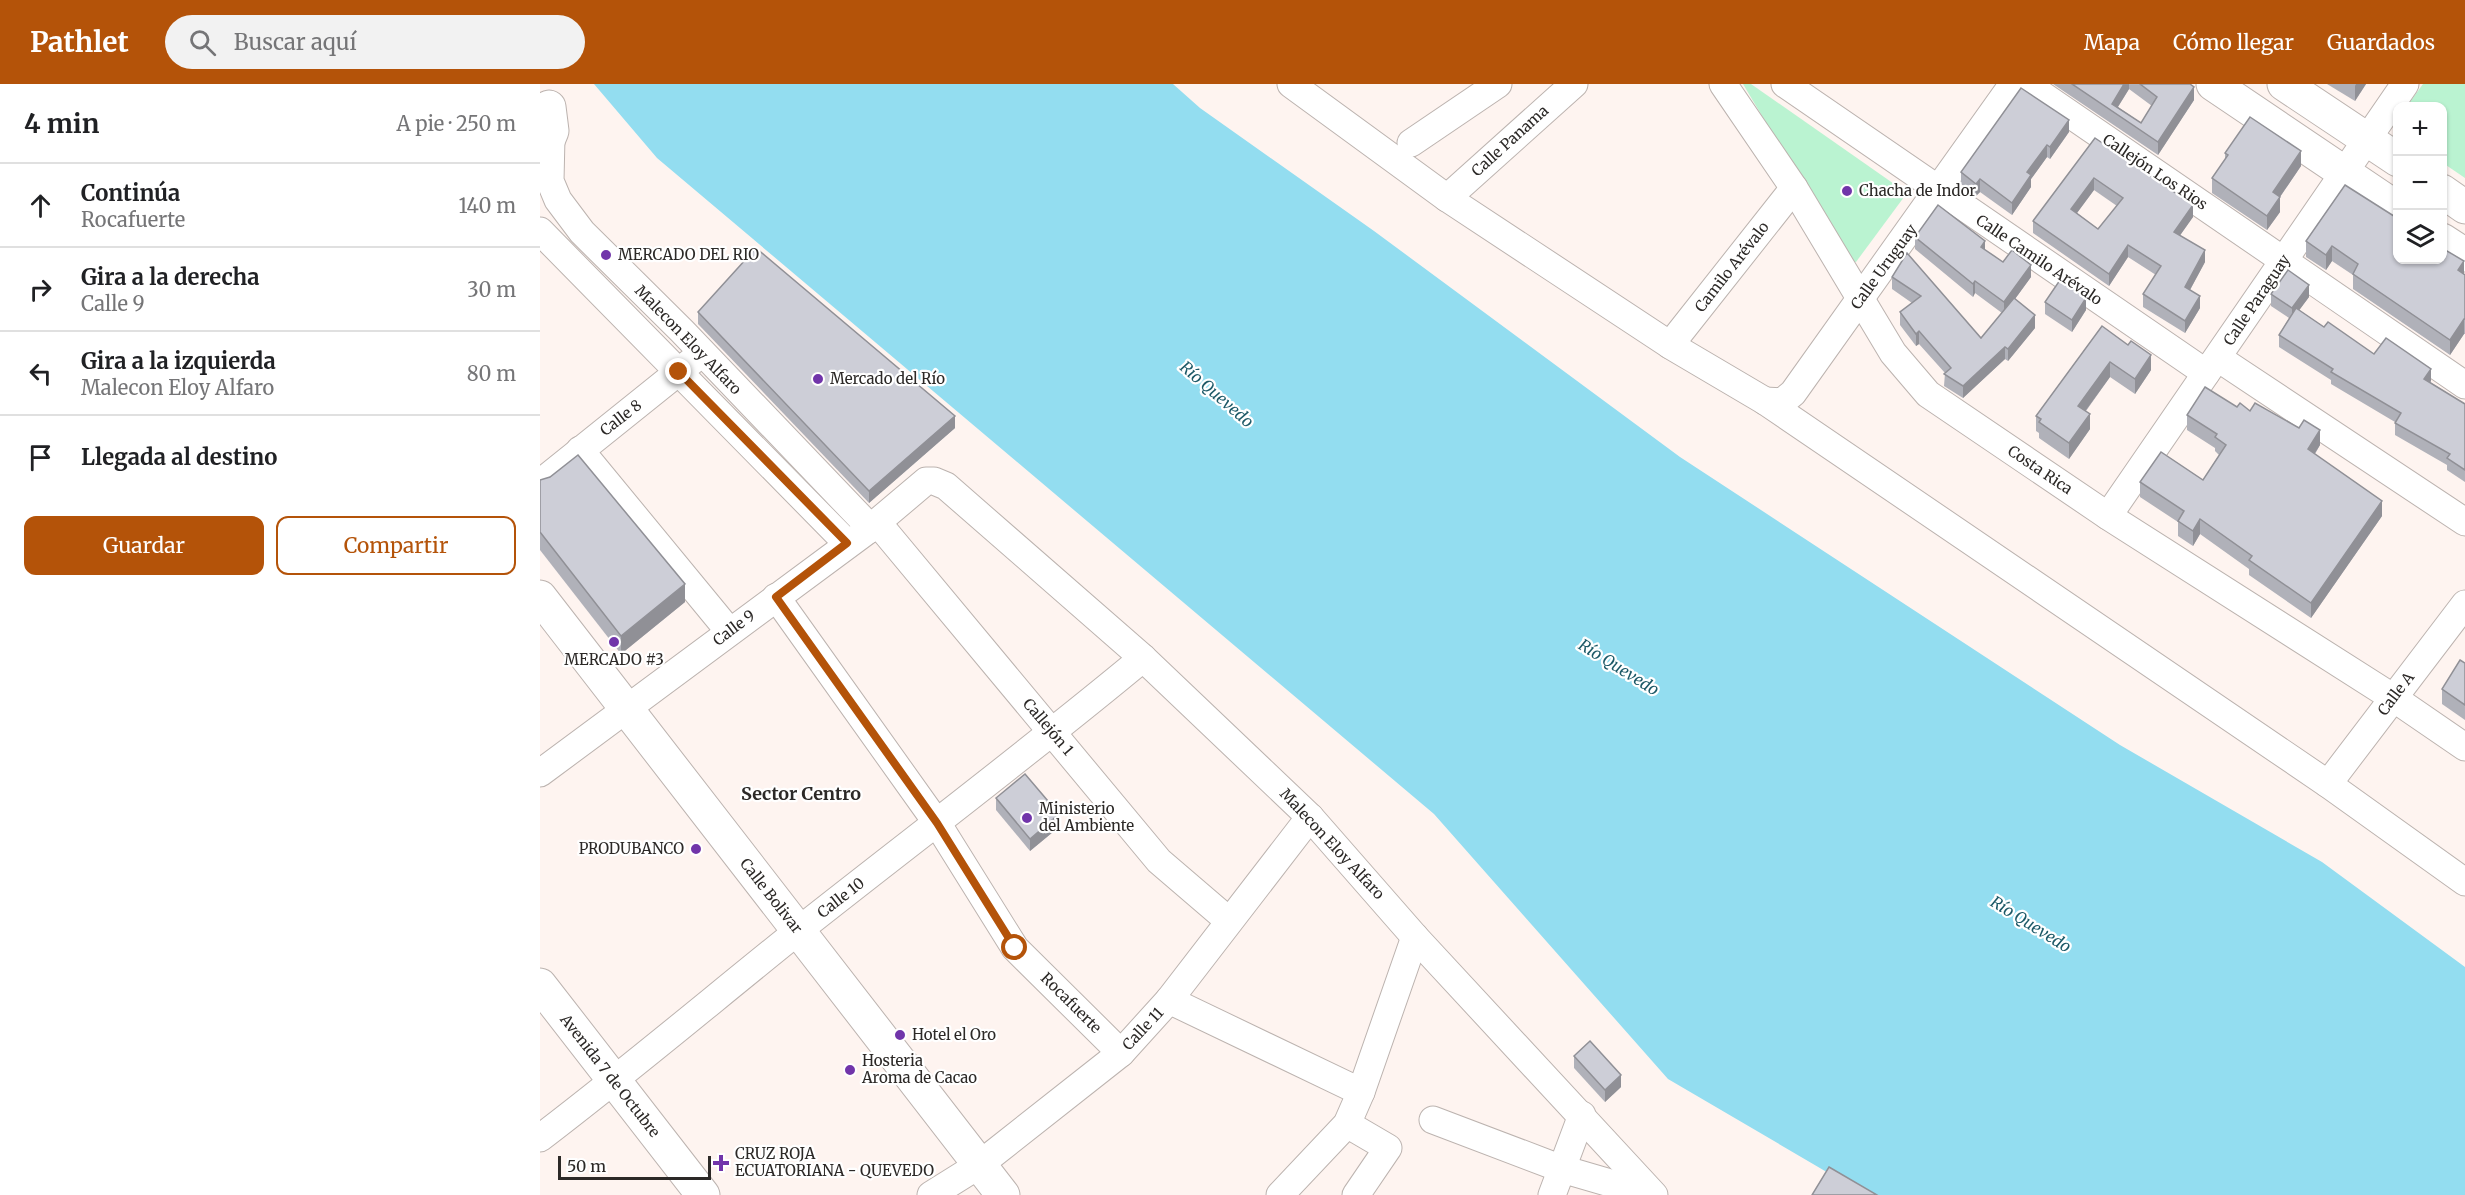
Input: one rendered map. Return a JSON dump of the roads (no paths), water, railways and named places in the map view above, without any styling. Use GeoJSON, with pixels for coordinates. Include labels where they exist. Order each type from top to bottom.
{"type":"FeatureCollection","features":[{"type":"Feature","properties":{"kind":"main road"},"geometry":{"type":"LineString","coordinates":[[2213,84],[2393,206]]}},
{"type":"Feature","properties":{"kind":"main road"},"geometry":{"type":"LineString","coordinates":[[2284,84],[2393,157]]}},
{"type":"Feature","properties":{"kind":"main road"},"geometry":{"type":"LineString","coordinates":[[2447,194],[2465,207]]}},
{"type":"Feature","properties":{"kind":"main road"},"geometry":{"type":"LineString","coordinates":[[2447,243],[2465,255]]}},
{"type":"Feature","properties":{"kind":"main road","name":"Calle Bolivar"},"geometry":{"type":"LineString","coordinates":[[540,597],[1003,1195]]}},
{"type":"Feature","properties":{"kind":"main road","name":"Avenida 7 de Octubre"},"geometry":{"type":"LineString","coordinates":[[540,985],[703,1195]]}},
{"type":"Feature","properties":{"kind":"street"},"geometry":{"type":"LineString","coordinates":[[1291,84],[1447,198],[1670,345],[1765,401],[2328,784],[2465,882]]}},
{"type":"Feature","properties":{"kind":"street"},"geometry":{"type":"LineString","coordinates":[[1411,142],[1498,84]]}},
{"type":"Feature","properties":{"kind":"street","name":"Calle Panama"},"geometry":{"type":"LineString","coordinates":[[1447,198],[1574,84]]}},
{"type":"Feature","properties":{"kind":"street","name":"Costa Rica"},"geometry":{"type":"LineString","coordinates":[[1723,84],[1794,188],[1893,353],[1928,394],[2108,516],[2392,697],[2465,747]]}},
{"type":"Feature","properties":{"kind":"street","name":"Calle Camilo Arévalo"},"geometry":{"type":"LineString","coordinates":[[1785,84],[1939,192],[2212,366],[2465,522]]}},
{"type":"Feature","properties":{"kind":"street","name":"Calle Uruguay"},"geometry":{"type":"LineString","coordinates":[[1765,401],[1778,403],[1790,397],[1939,192],[2013,84]]}},
{"type":"Feature","properties":{"kind":"street","name":"Callejón Los Rios"},"geometry":{"type":"LineString","coordinates":[[2026,84],[2465,385]]}},
{"type":"Feature","properties":{"kind":"street","name":"Calle Paraguay"},"geometry":{"type":"LineString","coordinates":[[2108,516],[2405,84]]}},
{"type":"Feature","properties":{"kind":"street","name":"Malecon Eloy Alfaro"},"geometry":{"type":"LineString","coordinates":[[550,115],[550,181],[570,217],[861,519],[864,532]]}},
{"type":"Feature","properties":{"kind":"street","name":"Camilo Arévalo"},"geometry":{"type":"LineString","coordinates":[[1670,345],[1794,188]]}},
{"type":"Feature","properties":{"kind":"street"},"geometry":{"type":"LineString","coordinates":[[545,236],[570,217]]}},
{"type":"Feature","properties":{"kind":"street","name":"Malecon Eloy Alfaro"},"geometry":{"type":"LineString","coordinates":[[545,236],[679,372],[864,532]]}},
{"type":"Feature","properties":{"kind":"street","name":"Calle 8"},"geometry":{"type":"LineString","coordinates":[[540,483],[701,353]]}},
{"type":"Feature","properties":{"kind":"street"},"geometry":{"type":"LineString","coordinates":[[580,450],[729,631]]}},
{"type":"Feature","properties":{"kind":"street","name":"Malecon Eloy Alfaro"},"geometry":{"type":"LineString","coordinates":[[926,481],[934,481],[946,486],[1143,658],[1310,817],[1415,937],[1582,1115],[1652,1195]]}},
{"type":"Feature","properties":{"kind":"street","name":"Calle 9"},"geometry":{"type":"LineString","coordinates":[[540,772],[627,710],[729,631],[864,532],[926,481]]}},
{"type":"Feature","properties":{"kind":"street","name":"Callejón 1"},"geometry":{"type":"LineString","coordinates":[[864,532],[1053,734],[1159,861],[1229,921]]}},
{"type":"Feature","properties":{"kind":"street","name":"Rocafuerte"},"geometry":{"type":"LineString","coordinates":[[776,597],[937,823],[1015,948],[1121,1053]]}},
{"type":"Feature","properties":{"kind":"street","name":"Calle A"},"geometry":{"type":"LineString","coordinates":[[2328,784],[2465,604]]}},
{"type":"Feature","properties":{"kind":"street","name":"Calle 10"},"geometry":{"type":"LineString","coordinates":[[540,1138],[615,1082],[798,931],[1053,734],[1143,658]]}},
{"type":"Feature","properties":{"kind":"street","name":"Calle 11"},"geometry":{"type":"LineString","coordinates":[[932,1195],[979,1165],[1121,1053],[1170,1000],[1310,817]]}},
{"type":"Feature","properties":{"kind":"street"},"geometry":{"type":"LineString","coordinates":[[1280,1195],[1347,1124],[1415,937]]}},
{"type":"Feature","properties":{"kind":"street"},"geometry":{"type":"LineString","coordinates":[[1170,1000],[1360,1092]]}},
{"type":"Feature","properties":{"kind":"street"},"geometry":{"type":"LineString","coordinates":[[1552,1195],[1582,1115]]}},
{"type":"Feature","properties":{"kind":"street"},"geometry":{"type":"LineString","coordinates":[[1433,1119],[1562,1169],[1652,1195]]}},
{"type":"Feature","properties":{"kind":"street"},"geometry":{"type":"LineString","coordinates":[[1347,1124],[1388,1148],[1356,1195]]}},
{"type":"Feature","properties":{"kind":"water","name":"Río Quevedo"},"geometry":{"type":"Polygon","coordinates":[[[594,84],[1173,84],[1200,108],[1374,231],[1680,457],[2120,745],[2322,862],[2465,967],[2465,1195],[1866,1195],[1668,1079],[1434,814],[657,158],[594,84]]]}},
{"type":"Feature","properties":{"kind":"place","name":"Chacha de Indor"},"geometry":{"type":"Point","coordinates":[1847,191]}},
{"type":"Feature","properties":{"kind":"place","name":"MERCADO DEL RIO"},"geometry":{"type":"Point","coordinates":[606,255]}},
{"type":"Feature","properties":{"kind":"place","name":"Mercado del Río"},"geometry":{"type":"Point","coordinates":[818,379]}},
{"type":"Feature","properties":{"kind":"place","name":"MERCADO #3"},"geometry":{"type":"Point","coordinates":[614,642]}},
{"type":"Feature","properties":{"kind":"place","name":"Ministerio del Ambiente"},"geometry":{"type":"Point","coordinates":[1027,818]}},
{"type":"Feature","properties":{"kind":"place","name":"PRODUBANCO"},"geometry":{"type":"Point","coordinates":[696,849]}},
{"type":"Feature","properties":{"kind":"place","name":"Hotel el Oro"},"geometry":{"type":"Point","coordinates":[900,1035]}},
{"type":"Feature","properties":{"kind":"place","name":"Hosteria Aroma de Cacao"},"geometry":{"type":"Point","coordinates":[850,1070]}},
{"type":"Feature","properties":{"kind":"place","name":"CRUZ ROJA ECUATORIANA - QUEVEDO"},"geometry":{"type":"Point","coordinates":[721,1163]}},
{"type":"Feature","properties":{"kind":"district","name":"Sector Centro"},"geometry":{"type":"Point","coordinates":[801,794]}}]}
